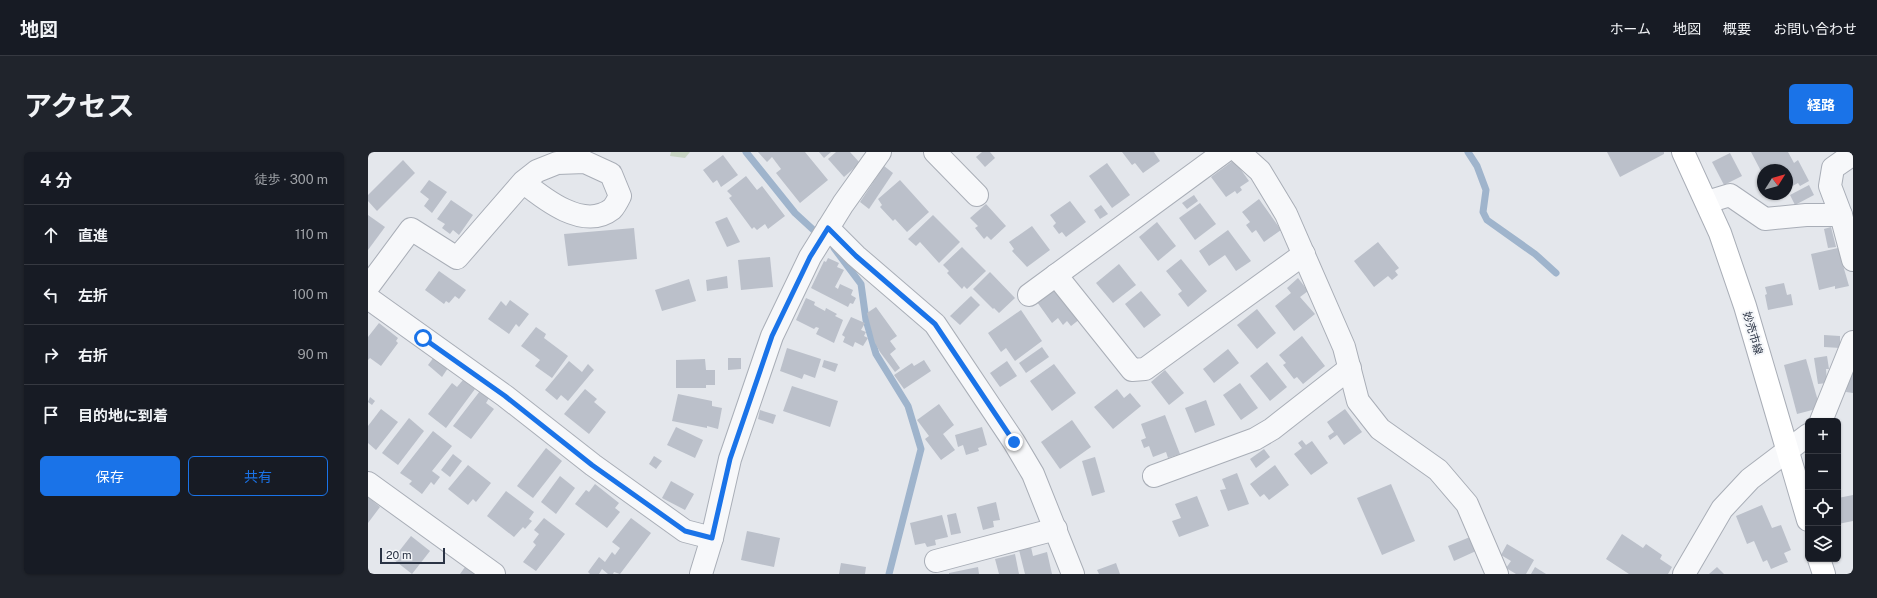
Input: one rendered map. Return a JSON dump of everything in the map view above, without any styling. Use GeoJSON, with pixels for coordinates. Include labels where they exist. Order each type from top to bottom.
{"type":"FeatureCollection","features":[{"type":"Feature","properties":{"kind":"main road","name":"妙売市線"},"geometry":{"type":"LineString","coordinates":[[1683,152],[1720,233],[1746,306],[1805,510]]}},
{"type":"Feature","properties":{"kind":"main road"},"geometry":{"type":"LineString","coordinates":[[1820,562],[1824,574]]}},
{"type":"Feature","properties":{"kind":"street"},"geometry":{"type":"LineString","coordinates":[[704,573],[730,459],[772,336],[810,257],[842,204],[880,152]]}},
{"type":"Feature","properties":{"kind":"street"},"geometry":{"type":"LineString","coordinates":[[935,152],[977,195]]}},
{"type":"Feature","properties":{"kind":"street"},"geometry":{"type":"LineString","coordinates":[[1029,295],[1224,152]]}},
{"type":"Feature","properties":{"kind":"street"},"geometry":{"type":"LineString","coordinates":[[1238,152],[1260,171],[1286,214],[1344,347],[1358,401],[1380,429],[1438,470],[1467,504],[1497,574]]}},
{"type":"Feature","properties":{"kind":"street"},"geometry":{"type":"LineString","coordinates":[[1853,154],[1833,168],[1830,186],[1841,215],[1853,260]]}},
{"type":"Feature","properties":{"kind":"street"},"geometry":{"type":"LineString","coordinates":[[368,287],[411,229],[457,258],[523,182]]}},
{"type":"Feature","properties":{"kind":"street"},"geometry":{"type":"LineString","coordinates":[[1707,202],[1730,195],[1765,219],[1806,215],[1841,215]]}},
{"type":"Feature","properties":{"kind":"street"},"geometry":{"type":"LineString","coordinates":[[828,228],[856,256],[935,324],[1014,442],[1033,474],[1073,574]]}},
{"type":"Feature","properties":{"kind":"street"},"geometry":{"type":"LineString","coordinates":[[1056,275],[1132,370],[1145,369],[1304,254]]}},
{"type":"Feature","properties":{"kind":"street"},"geometry":{"type":"LineString","coordinates":[[368,298],[505,396],[592,465],[685,531],[712,538]]}},
{"type":"Feature","properties":{"kind":"street"},"geometry":{"type":"LineString","coordinates":[[1822,418],[1853,342]]}},
{"type":"Feature","properties":{"kind":"street"},"geometry":{"type":"LineString","coordinates":[[1154,476],[1256,439],[1272,429],[1350,368]]}},
{"type":"Feature","properties":{"kind":"street"},"geometry":{"type":"LineString","coordinates":[[1684,574],[1722,509],[1750,479],[1805,437]]}},
{"type":"Feature","properties":{"kind":"street"},"geometry":{"type":"LineString","coordinates":[[368,483],[494,574]]}},
{"type":"Feature","properties":{"kind":"street"},"geometry":{"type":"LineString","coordinates":[[936,561],[1056,529]]}},
{"type":"Feature","properties":{"kind":"green space"},"geometry":{"type":"Polygon","coordinates":[[[671,152],[690,152],[685,158],[670,156],[671,152]]]}},
{"type":"Feature","properties":{"kind":"building"},"geometry":{"type":"Polygon","coordinates":[[[758,152],[805,152],[828,180],[800,203],[776,173],[781,169],[772,157],[767,162],[758,152]]]}},
{"type":"Feature","properties":{"kind":"building"},"geometry":{"type":"Polygon","coordinates":[[[819,152],[831,152],[824,158],[819,152]]]}},
{"type":"Feature","properties":{"kind":"building"},"geometry":{"type":"Polygon","coordinates":[[[836,152],[850,152],[860,163],[844,177],[828,159],[836,152]]]}},
{"type":"Feature","properties":{"kind":"building"},"geometry":{"type":"Polygon","coordinates":[[[982,152],[990,152],[995,158],[985,167],[976,157],[982,152]]]}},
{"type":"Feature","properties":{"kind":"building"},"geometry":{"type":"Polygon","coordinates":[[[1122,152],[1154,152],[1160,161],[1143,173],[1135,163],[1132,165],[1122,152]]]}},
{"type":"Feature","properties":{"kind":"building"},"geometry":{"type":"Polygon","coordinates":[[[1607,152],[1664,152],[1664,154],[1620,177],[1607,152]]]}},
{"type":"Feature","properties":{"kind":"building"},"geometry":{"type":"Polygon","coordinates":[[[1751,152],[1788,152],[1794,163],[1798,160],[1809,181],[1800,186],[1798,183],[1793,186],[1793,164],[1757,164],[1751,152]]]}},
{"type":"Feature","properties":{"kind":"building"},"geometry":{"type":"Polygon","coordinates":[[[1730,153],[1742,176],[1724,185],[1712,162],[1730,153]]]}},
{"type":"Feature","properties":{"kind":"building"},"geometry":{"type":"Polygon","coordinates":[[[723,155],[738,175],[721,187],[717,180],[713,183],[703,170],[723,155]]]}},
{"type":"Feature","properties":{"kind":"building"},"geometry":{"type":"Polygon","coordinates":[[[403,160],[415,173],[377,211],[368,201],[368,195],[403,160]]]}},
{"type":"Feature","properties":{"kind":"building"},"geometry":{"type":"Polygon","coordinates":[[[1234,160],[1249,181],[1240,187],[1242,190],[1237,194],[1235,191],[1226,197],[1211,177],[1234,160]]]}},
{"type":"Feature","properties":{"kind":"building"},"geometry":{"type":"Polygon","coordinates":[[[1107,163],[1130,195],[1112,208],[1089,176],[1107,163]]]}},
{"type":"Feature","properties":{"kind":"building"},"geometry":{"type":"Polygon","coordinates":[[[884,166],[893,173],[869,209],[860,202],[884,166]]]}},
{"type":"Feature","properties":{"kind":"building"},"geometry":{"type":"Polygon","coordinates":[[[746,176],[757,190],[762,186],[785,216],[768,229],[765,224],[757,230],[754,227],[752,229],[729,198],[732,196],[727,191],[746,176]]]}},
{"type":"Feature","properties":{"kind":"building"},"geometry":{"type":"Polygon","coordinates":[[[429,180],[447,192],[432,213],[424,206],[429,199],[420,192],[429,180]]]}},
{"type":"Feature","properties":{"kind":"building"},"geometry":{"type":"Polygon","coordinates":[[[900,180],[929,212],[907,232],[895,219],[893,221],[880,207],[882,205],[878,199],[900,180]]]}},
{"type":"Feature","properties":{"kind":"building"},"geometry":{"type":"Polygon","coordinates":[[[1809,185],[1814,195],[1795,205],[1792,200],[1793,193],[1809,185]]]}},
{"type":"Feature","properties":{"kind":"building"},"geometry":{"type":"Polygon","coordinates":[[[1194,195],[1198,201],[1187,209],[1182,203],[1194,195]]]}},
{"type":"Feature","properties":{"kind":"building"},"geometry":{"type":"Polygon","coordinates":[[[1259,199],[1281,230],[1264,242],[1256,230],[1252,233],[1246,225],[1250,222],[1242,212],[1259,199]]]}},
{"type":"Feature","properties":{"kind":"building"},"geometry":{"type":"Polygon","coordinates":[[[451,200],[473,215],[459,235],[453,230],[450,234],[442,228],[445,224],[437,219],[451,200]]]}},
{"type":"Feature","properties":{"kind":"building"},"geometry":{"type":"Polygon","coordinates":[[[1070,201],[1086,222],[1066,237],[1062,232],[1059,234],[1053,226],[1056,223],[1050,215],[1070,201]]]}},
{"type":"Feature","properties":{"kind":"building"},"geometry":{"type":"Polygon","coordinates":[[[1200,203],[1216,224],[1195,240],[1179,218],[1200,203]]]}},
{"type":"Feature","properties":{"kind":"building"},"geometry":{"type":"Polygon","coordinates":[[[986,204],[1006,226],[991,240],[987,236],[984,239],[975,228],[978,226],[970,218],[986,204]]]}},
{"type":"Feature","properties":{"kind":"building"},"geometry":{"type":"Polygon","coordinates":[[[1101,205],[1108,214],[1100,219],[1094,210],[1101,205]]]}},
{"type":"Feature","properties":{"kind":"building"},"geometry":{"type":"Polygon","coordinates":[[[368,215],[385,227],[368,250],[368,215]]]}},
{"type":"Feature","properties":{"kind":"building"},"geometry":{"type":"Polygon","coordinates":[[[933,215],[960,242],[939,263],[920,242],[916,246],[908,239],[933,215]]]}},
{"type":"Feature","properties":{"kind":"building"},"geometry":{"type":"Polygon","coordinates":[[[727,217],[740,242],[727,247],[715,222],[727,217]]]}},
{"type":"Feature","properties":{"kind":"building"},"geometry":{"type":"Polygon","coordinates":[[[1157,222],[1176,246],[1158,261],[1139,237],[1157,222]]]}},
{"type":"Feature","properties":{"kind":"building"},"geometry":{"type":"Polygon","coordinates":[[[1032,226],[1050,250],[1027,267],[1012,251],[1014,249],[1009,242],[1032,226]]]}},
{"type":"Feature","properties":{"kind":"building"},"geometry":{"type":"Polygon","coordinates":[[[1831,227],[1836,247],[1828,248],[1824,229],[1831,227]]]}},
{"type":"Feature","properties":{"kind":"building"},"geometry":{"type":"Polygon","coordinates":[[[634,228],[637,259],[568,266],[564,234],[634,228]]]}},
{"type":"Feature","properties":{"kind":"building"},"geometry":{"type":"Polygon","coordinates":[[[1228,230],[1251,261],[1236,271],[1225,255],[1209,266],[1199,251],[1228,230]]]}},
{"type":"Feature","properties":{"kind":"building"},"geometry":{"type":"Polygon","coordinates":[[[1378,242],[1399,268],[1395,271],[1398,275],[1392,280],[1388,276],[1374,287],[1354,261],[1378,242]]]}},
{"type":"Feature","properties":{"kind":"building"},"geometry":{"type":"Polygon","coordinates":[[[962,247],[986,271],[967,289],[964,286],[962,289],[947,273],[949,271],[943,265],[962,247]]]}},
{"type":"Feature","properties":{"kind":"building"},"geometry":{"type":"Polygon","coordinates":[[[1838,248],[1849,286],[1835,289],[1835,286],[1819,290],[1811,254],[1838,248]]]}},
{"type":"Feature","properties":{"kind":"building"},"geometry":{"type":"Polygon","coordinates":[[[770,257],[773,287],[741,290],[738,260],[770,257]]]}},
{"type":"Feature","properties":{"kind":"building"},"geometry":{"type":"Polygon","coordinates":[[[828,258],[839,263],[837,267],[844,270],[835,287],[838,289],[840,284],[853,290],[851,295],[856,298],[853,304],[850,303],[848,307],[811,288],[824,261],[826,262],[828,258]]]}},
{"type":"Feature","properties":{"kind":"building"},"geometry":{"type":"Polygon","coordinates":[[[1181,259],[1207,291],[1188,307],[1178,294],[1182,291],[1166,271],[1181,259]]]}},
{"type":"Feature","properties":{"kind":"building"},"geometry":{"type":"Polygon","coordinates":[[[1119,264],[1136,285],[1113,303],[1096,283],[1119,264]]]}},
{"type":"Feature","properties":{"kind":"building"},"geometry":{"type":"Polygon","coordinates":[[[439,271],[466,290],[459,299],[455,296],[449,303],[446,301],[444,304],[425,290],[439,271]]]}},
{"type":"Feature","properties":{"kind":"building"},"geometry":{"type":"Polygon","coordinates":[[[990,272],[1015,298],[999,313],[973,289],[990,272]]]}},
{"type":"Feature","properties":{"kind":"building"},"geometry":{"type":"Polygon","coordinates":[[[727,276],[728,288],[707,291],[706,280],[727,276]]]}},
{"type":"Feature","properties":{"kind":"building"},"geometry":{"type":"Polygon","coordinates":[[[1298,278],[1308,291],[1300,297],[1315,314],[1294,331],[1275,306],[1291,293],[1287,288],[1298,278]]]}},
{"type":"Feature","properties":{"kind":"building"},"geometry":{"type":"Polygon","coordinates":[[[689,279],[696,301],[662,311],[655,290],[689,279]]]}},
{"type":"Feature","properties":{"kind":"building"},"geometry":{"type":"Polygon","coordinates":[[[1784,283],[1787,295],[1791,294],[1793,305],[1768,310],[1765,287],[1784,283]]]}},
{"type":"Feature","properties":{"kind":"building"},"geometry":{"type":"Polygon","coordinates":[[[1057,288],[1080,319],[1071,326],[1067,321],[1063,325],[1058,318],[1052,323],[1037,302],[1057,288]]]}},
{"type":"Feature","properties":{"kind":"building"},"geometry":{"type":"Polygon","coordinates":[[[1141,291],[1161,315],[1144,328],[1125,304],[1141,291]]]}},
{"type":"Feature","properties":{"kind":"building"},"geometry":{"type":"Polygon","coordinates":[[[971,296],[980,305],[960,325],[950,316],[971,296]]]}},
{"type":"Feature","properties":{"kind":"building"},"geometry":{"type":"Polygon","coordinates":[[[806,298],[815,302],[814,305],[825,311],[826,308],[837,314],[835,316],[843,320],[834,343],[816,334],[819,328],[816,327],[814,329],[796,320],[806,298]]]}},
{"type":"Feature","properties":{"kind":"building"},"geometry":{"type":"Polygon","coordinates":[[[510,300],[529,314],[519,327],[516,324],[509,334],[488,319],[501,301],[506,306],[510,300]]]}},
{"type":"Feature","properties":{"kind":"building"},"geometry":{"type":"Polygon","coordinates":[[[876,307],[897,336],[890,341],[896,349],[890,354],[900,368],[895,372],[875,343],[867,313],[876,307]]]}},
{"type":"Feature","properties":{"kind":"building"},"geometry":{"type":"Polygon","coordinates":[[[1257,309],[1276,333],[1257,349],[1237,325],[1257,309]]]}},
{"type":"Feature","properties":{"kind":"building"},"geometry":{"type":"Polygon","coordinates":[[[1021,310],[1042,341],[1015,361],[1006,348],[1001,352],[988,333],[1021,310]]]}},
{"type":"Feature","properties":{"kind":"building"},"geometry":{"type":"Polygon","coordinates":[[[851,317],[865,323],[861,330],[866,332],[864,336],[868,338],[863,346],[855,342],[853,347],[843,342],[845,337],[842,335],[851,317]]]}},
{"type":"Feature","properties":{"kind":"building"},"geometry":{"type":"Polygon","coordinates":[[[379,323],[398,338],[396,341],[398,343],[381,366],[370,358],[368,360],[368,337],[379,323]]]}},
{"type":"Feature","properties":{"kind":"building"},"geometry":{"type":"Polygon","coordinates":[[[536,327],[546,334],[544,338],[568,356],[552,378],[535,366],[540,360],[521,346],[536,327]]]}},
{"type":"Feature","properties":{"kind":"building"},"geometry":{"type":"Polygon","coordinates":[[[1824,335],[1840,336],[1840,348],[1824,347],[1824,335]]]}},
{"type":"Feature","properties":{"kind":"building"},"geometry":{"type":"Polygon","coordinates":[[[1302,336],[1325,366],[1303,384],[1297,377],[1294,379],[1283,365],[1286,363],[1279,355],[1302,336]]]}},
{"type":"Feature","properties":{"kind":"building"},"geometry":{"type":"Polygon","coordinates":[[[1042,347],[1049,357],[1026,373],[1019,363],[1042,347]]]}},
{"type":"Feature","properties":{"kind":"building"},"geometry":{"type":"Polygon","coordinates":[[[787,348],[821,359],[815,378],[804,374],[802,379],[780,371],[787,348]]]}},
{"type":"Feature","properties":{"kind":"building"},"geometry":{"type":"Polygon","coordinates":[[[1228,349],[1239,363],[1214,383],[1203,369],[1228,349]]]}},
{"type":"Feature","properties":{"kind":"building"},"geometry":{"type":"Polygon","coordinates":[[[1827,356],[1829,369],[1826,369],[1827,383],[1818,384],[1814,358],[1827,356]]]}},
{"type":"Feature","properties":{"kind":"building"},"geometry":{"type":"Polygon","coordinates":[[[434,357],[448,368],[442,377],[428,365],[434,357]]]}},
{"type":"Feature","properties":{"kind":"building"},"geometry":{"type":"Polygon","coordinates":[[[728,358],[741,358],[741,369],[728,370],[728,358]]]}},
{"type":"Feature","properties":{"kind":"building"},"geometry":{"type":"Polygon","coordinates":[[[705,359],[706,370],[715,370],[715,385],[706,385],[706,388],[676,388],[676,360],[705,359]]]}},
{"type":"Feature","properties":{"kind":"building"},"geometry":{"type":"Polygon","coordinates":[[[1806,359],[1820,408],[1797,414],[1784,365],[1806,359]]]}},
{"type":"Feature","properties":{"kind":"building"},"geometry":{"type":"Polygon","coordinates":[[[824,360],[838,364],[835,372],[822,367],[824,360]]]}},
{"type":"Feature","properties":{"kind":"building"},"geometry":{"type":"Polygon","coordinates":[[[924,360],[931,371],[904,389],[894,375],[912,363],[914,366],[924,360]]]}},
{"type":"Feature","properties":{"kind":"building"},"geometry":{"type":"Polygon","coordinates":[[[569,361],[582,372],[588,364],[594,370],[568,401],[561,395],[557,400],[545,390],[569,361]]]}},
{"type":"Feature","properties":{"kind":"building"},"geometry":{"type":"Polygon","coordinates":[[[1007,361],[1017,376],[1000,387],[990,373],[1007,361]]]}},
{"type":"Feature","properties":{"kind":"building"},"geometry":{"type":"Polygon","coordinates":[[[1267,362],[1287,387],[1270,401],[1250,376],[1267,362]]]}},
{"type":"Feature","properties":{"kind":"building"},"geometry":{"type":"Polygon","coordinates":[[[1054,364],[1076,393],[1052,411],[1030,381],[1054,364]]]}},
{"type":"Feature","properties":{"kind":"building"},"geometry":{"type":"Polygon","coordinates":[[[1165,370],[1184,393],[1169,405],[1151,382],[1165,370]]]}},
{"type":"Feature","properties":{"kind":"building"},"geometry":{"type":"Polygon","coordinates":[[[1849,374],[1853,374],[1853,393],[1846,392],[1849,374]]]}},
{"type":"Feature","properties":{"kind":"building"},"geometry":{"type":"Polygon","coordinates":[[[463,380],[475,389],[446,428],[428,414],[452,383],[457,387],[463,380]]]}},
{"type":"Feature","properties":{"kind":"building"},"geometry":{"type":"Polygon","coordinates":[[[1240,383],[1258,408],[1241,420],[1223,395],[1240,383]]]}},
{"type":"Feature","properties":{"kind":"building"},"geometry":{"type":"Polygon","coordinates":[[[792,386],[838,401],[830,427],[783,411],[792,386]]]}},
{"type":"Feature","properties":{"kind":"building"},"geometry":{"type":"Polygon","coordinates":[[[585,389],[597,399],[594,402],[606,412],[589,434],[564,414],[585,389]]]}},
{"type":"Feature","properties":{"kind":"building"},"geometry":{"type":"Polygon","coordinates":[[[1117,389],[1124,398],[1130,393],[1141,406],[1113,429],[1094,407],[1117,389]]]}},
{"type":"Feature","properties":{"kind":"building"},"geometry":{"type":"Polygon","coordinates":[[[480,391],[489,398],[486,403],[494,409],[471,439],[453,426],[480,391]]]}},
{"type":"Feature","properties":{"kind":"building"},"geometry":{"type":"Polygon","coordinates":[[[678,394],[712,401],[712,406],[722,408],[718,429],[672,421],[678,394]]]}},
{"type":"Feature","properties":{"kind":"building"},"geometry":{"type":"Polygon","coordinates":[[[370,397],[375,401],[372,405],[368,402],[370,397]]]}},
{"type":"Feature","properties":{"kind":"building"},"geometry":{"type":"Polygon","coordinates":[[[1206,400],[1215,425],[1195,433],[1185,408],[1206,400]]]}},
{"type":"Feature","properties":{"kind":"building"},"geometry":{"type":"Polygon","coordinates":[[[939,404],[954,425],[943,434],[955,450],[941,460],[925,439],[929,436],[917,420],[939,404]]]}},
{"type":"Feature","properties":{"kind":"building"},"geometry":{"type":"Polygon","coordinates":[[[381,409],[398,422],[376,450],[368,443],[368,426],[381,409]]]}},
{"type":"Feature","properties":{"kind":"building"},"geometry":{"type":"Polygon","coordinates":[[[1345,409],[1362,432],[1344,445],[1337,435],[1330,440],[1328,436],[1334,432],[1327,422],[1345,409]]]}},
{"type":"Feature","properties":{"kind":"building"},"geometry":{"type":"Polygon","coordinates":[[[760,410],[776,415],[773,424],[758,419],[760,410]]]}},
{"type":"Feature","properties":{"kind":"building"},"geometry":{"type":"Polygon","coordinates":[[[1165,415],[1180,454],[1168,458],[1166,452],[1153,457],[1149,446],[1144,448],[1141,440],[1146,438],[1141,424],[1165,415]]]}},
{"type":"Feature","properties":{"kind":"building"},"geometry":{"type":"Polygon","coordinates":[[[409,418],[424,431],[398,465],[382,453],[409,418]]]}},
{"type":"Feature","properties":{"kind":"building"},"geometry":{"type":"Polygon","coordinates":[[[1072,420],[1091,447],[1060,469],[1041,442],[1072,420]]]}},
{"type":"Feature","properties":{"kind":"building"},"geometry":{"type":"Polygon","coordinates":[[[676,427],[703,440],[695,458],[667,445],[676,427]]]}},
{"type":"Feature","properties":{"kind":"building"},"geometry":{"type":"Polygon","coordinates":[[[982,427],[987,445],[978,448],[979,451],[966,455],[963,445],[958,447],[955,435],[982,427]]]}},
{"type":"Feature","properties":{"kind":"building"},"geometry":{"type":"Polygon","coordinates":[[[433,431],[452,446],[432,471],[440,477],[434,485],[431,482],[422,494],[409,484],[412,481],[400,473],[433,431]]]}},
{"type":"Feature","properties":{"kind":"building"},"geometry":{"type":"Polygon","coordinates":[[[1302,440],[1306,445],[1312,441],[1328,463],[1311,475],[1294,454],[1302,448],[1298,443],[1302,440]]]}},
{"type":"Feature","properties":{"kind":"building"},"geometry":{"type":"Polygon","coordinates":[[[546,448],[562,461],[533,498],[517,486],[546,448]]]}},
{"type":"Feature","properties":{"kind":"building"},"geometry":{"type":"Polygon","coordinates":[[[1264,449],[1270,457],[1256,468],[1250,459],[1264,449]]]}},
{"type":"Feature","properties":{"kind":"building"},"geometry":{"type":"Polygon","coordinates":[[[453,454],[462,461],[450,477],[441,470],[453,454]]]}},
{"type":"Feature","properties":{"kind":"building"},"geometry":{"type":"Polygon","coordinates":[[[654,456],[662,461],[656,469],[649,464],[654,456]]]}},
{"type":"Feature","properties":{"kind":"building"},"geometry":{"type":"Polygon","coordinates":[[[1095,457],[1105,492],[1092,496],[1082,461],[1095,457]]]}},
{"type":"Feature","properties":{"kind":"building"},"geometry":{"type":"Polygon","coordinates":[[[468,465],[491,483],[476,502],[473,499],[468,505],[448,489],[468,465]]]}},
{"type":"Feature","properties":{"kind":"building"},"geometry":{"type":"Polygon","coordinates":[[[1275,465],[1289,485],[1269,500],[1264,494],[1260,497],[1250,484],[1275,465]]]}},
{"type":"Feature","properties":{"kind":"building"},"geometry":{"type":"Polygon","coordinates":[[[1237,473],[1249,504],[1228,511],[1220,490],[1226,489],[1222,479],[1237,473]]]}},
{"type":"Feature","properties":{"kind":"building"},"geometry":{"type":"Polygon","coordinates":[[[560,476],[575,488],[556,514],[541,502],[560,476]]]}},
{"type":"Feature","properties":{"kind":"building"},"geometry":{"type":"Polygon","coordinates":[[[671,481],[694,494],[685,510],[662,498],[671,481]]]}},
{"type":"Feature","properties":{"kind":"building"},"geometry":{"type":"Polygon","coordinates":[[[595,484],[619,503],[615,508],[620,512],[607,528],[575,504],[586,490],[589,492],[595,484]]]}},
{"type":"Feature","properties":{"kind":"building"},"geometry":{"type":"Polygon","coordinates":[[[1391,484],[1415,541],[1382,555],[1357,498],[1391,484]]]}},
{"type":"Feature","properties":{"kind":"building"},"geometry":{"type":"Polygon","coordinates":[[[506,491],[534,512],[529,519],[532,521],[525,529],[523,527],[514,537],[487,516],[506,491]]]}},
{"type":"Feature","properties":{"kind":"building"},"geometry":{"type":"Polygon","coordinates":[[[1853,495],[1853,521],[1841,523],[1841,497],[1853,495]]]}},
{"type":"Feature","properties":{"kind":"building"},"geometry":{"type":"Polygon","coordinates":[[[1197,496],[1209,526],[1179,537],[1172,521],[1181,518],[1175,504],[1197,496]]]}},
{"type":"Feature","properties":{"kind":"building"},"geometry":{"type":"Polygon","coordinates":[[[368,497],[380,507],[368,523],[368,497]]]}},
{"type":"Feature","properties":{"kind":"building"},"geometry":{"type":"Polygon","coordinates":[[[996,502],[1000,520],[993,521],[994,527],[983,530],[977,507],[996,502]]]}},
{"type":"Feature","properties":{"kind":"building"},"geometry":{"type":"Polygon","coordinates":[[[1762,505],[1772,528],[1781,525],[1791,550],[1784,553],[1788,562],[1771,569],[1767,560],[1763,562],[1754,541],[1747,544],[1736,516],[1762,505]]]}},
{"type":"Feature","properties":{"kind":"building"},"geometry":{"type":"Polygon","coordinates":[[[956,513],[961,533],[951,535],[947,515],[956,513]]]}},
{"type":"Feature","properties":{"kind":"building"},"geometry":{"type":"Polygon","coordinates":[[[942,515],[948,537],[935,540],[936,545],[927,547],[925,543],[915,545],[910,523],[942,515]]]}},
{"type":"Feature","properties":{"kind":"building"},"geometry":{"type":"Polygon","coordinates":[[[544,518],[565,534],[536,571],[523,562],[536,545],[533,542],[539,534],[534,530],[544,518]]]}},
{"type":"Feature","properties":{"kind":"building"},"geometry":{"type":"Polygon","coordinates":[[[631,518],[651,533],[620,574],[614,572],[613,574],[608,574],[602,569],[599,574],[590,574],[588,572],[599,557],[605,562],[612,552],[615,555],[620,548],[612,542],[631,518]]]}},
{"type":"Feature","properties":{"kind":"building"},"geometry":{"type":"Polygon","coordinates":[[[747,531],[780,538],[774,567],[741,560],[747,531]]]}},
{"type":"Feature","properties":{"kind":"building"},"geometry":{"type":"Polygon","coordinates":[[[1622,534],[1643,548],[1646,544],[1662,555],[1660,559],[1672,567],[1668,574],[1629,574],[1606,559],[1622,534]]]}},
{"type":"Feature","properties":{"kind":"building"},"geometry":{"type":"Polygon","coordinates":[[[411,536],[430,551],[412,574],[393,559],[411,536]]]}},
{"type":"Feature","properties":{"kind":"building"},"geometry":{"type":"Polygon","coordinates":[[[1470,537],[1476,551],[1454,561],[1448,546],[1470,537]]]}},
{"type":"Feature","properties":{"kind":"building"},"geometry":{"type":"Polygon","coordinates":[[[1507,544],[1534,560],[1526,574],[1516,574],[1506,568],[1511,561],[1501,555],[1507,544]]]}},
{"type":"Feature","properties":{"kind":"building"},"geometry":{"type":"Polygon","coordinates":[[[1031,547],[1033,556],[1047,552],[1052,574],[1025,574],[1019,550],[1031,547]]]}},
{"type":"Feature","properties":{"kind":"building"},"geometry":{"type":"Polygon","coordinates":[[[1015,554],[1019,574],[999,574],[995,559],[1015,554]]]}},
{"type":"Feature","properties":{"kind":"building"},"geometry":{"type":"Polygon","coordinates":[[[841,563],[866,567],[865,574],[839,574],[841,563]]]}},
{"type":"Feature","properties":{"kind":"building"},"geometry":{"type":"Polygon","coordinates":[[[1116,563],[1120,574],[1099,574],[1097,570],[1116,563]]]}},
{"type":"Feature","properties":{"kind":"building"},"geometry":{"type":"Polygon","coordinates":[[[465,567],[474,574],[460,574],[465,567]]]}},
{"type":"Feature","properties":{"kind":"building"},"geometry":{"type":"Polygon","coordinates":[[[978,567],[979,574],[949,574],[949,573],[978,567]]]}},
{"type":"Feature","properties":{"kind":"building"},"geometry":{"type":"Polygon","coordinates":[[[1535,567],[1546,574],[1531,574],[1535,567]]]}},
{"type":"Feature","properties":{"kind":"building"},"geometry":{"type":"Polygon","coordinates":[[[1717,567],[1724,574],[1709,574],[1717,567]]]}},
{"type":"Feature","properties":{"kind":"waterway"},"geometry":{"type":"LineString","coordinates":[[746,152],[795,213],[820,236]]}},
{"type":"Feature","properties":{"kind":"waterway"},"geometry":{"type":"LineString","coordinates":[[1468,152],[1477,166],[1486,190],[1483,212],[1487,220],[1535,254],[1556,273]]}},
{"type":"Feature","properties":{"kind":"waterway"},"geometry":{"type":"LineString","coordinates":[[834,248],[861,284],[866,320],[876,354],[908,406],[921,449],[889,574]]}},
{"type":"Feature","properties":{"kind":"route"},"geometry":{"type":"LineString","coordinates":[[423,338],[505,396],[592,465],[685,531],[712,538],[730,459],[772,336],[810,257],[828,228],[856,256],[935,324],[1014,442]]}}]}
